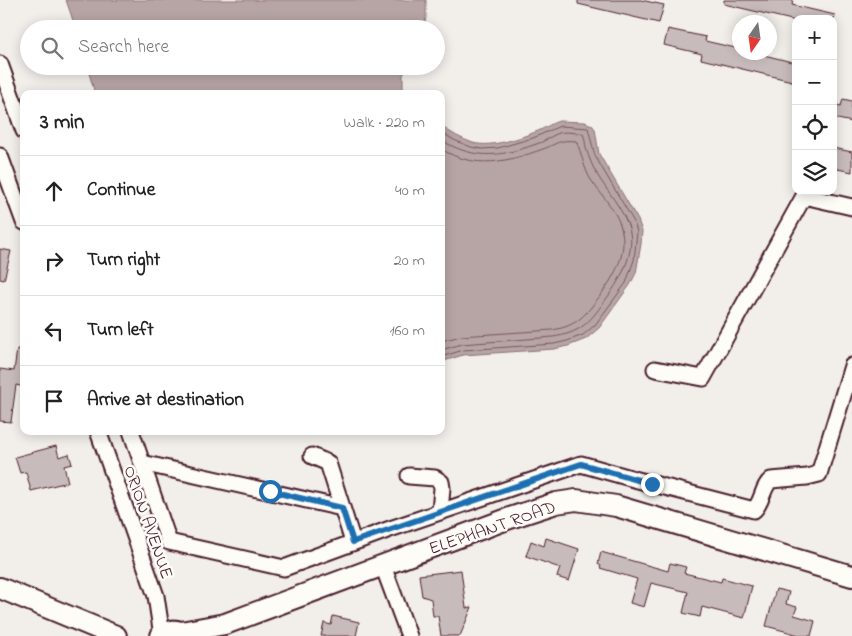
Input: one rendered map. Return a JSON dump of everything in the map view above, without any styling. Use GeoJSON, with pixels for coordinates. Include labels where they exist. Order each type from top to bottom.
{"type":"FeatureCollection","features":[{"type":"Feature","properties":{"kind":"street"},"geometry":{"type":"LineString","coordinates":[[0,64],[20,119]]}},
{"type":"Feature","properties":{"kind":"street"},"geometry":{"type":"LineString","coordinates":[[0,156],[20,211]]}},
{"type":"Feature","properties":{"kind":"street"},"geometry":{"type":"LineString","coordinates":[[655,368],[703,378],[804,196],[852,207]]}},
{"type":"Feature","properties":{"kind":"street"},"geometry":{"type":"LineString","coordinates":[[132,435],[169,542],[284,568],[353,542],[581,464],[634,480],[754,510],[760,504],[768,482],[771,480],[819,474],[852,366]]}},
{"type":"Feature","properties":{"kind":"street","name":"ORION AVENUE"},"geometry":{"type":"LineString","coordinates":[[99,435],[156,596],[174,634]]}},
{"type":"Feature","properties":{"kind":"street"},"geometry":{"type":"LineString","coordinates":[[312,456],[328,463],[353,542]]}},
{"type":"Feature","properties":{"kind":"street"},"geometry":{"type":"LineString","coordinates":[[142,463],[342,508]]}},
{"type":"Feature","properties":{"kind":"street"},"geometry":{"type":"LineString","coordinates":[[409,476],[435,478],[441,482],[440,512]]}},
{"type":"Feature","properties":{"kind":"street","name":"ELEPHANT ROAD"},"geometry":{"type":"LineString","coordinates":[[174,634],[225,624],[510,518],[556,503],[576,500],[616,506],[852,576]]}},
{"type":"Feature","properties":{"kind":"street"},"geometry":{"type":"LineString","coordinates":[[383,566],[409,636]]}},
{"type":"Feature","properties":{"kind":"street"},"geometry":{"type":"LineString","coordinates":[[0,588],[116,636]]}},
{"type":"Feature","properties":{"kind":"street","name":"ELEPHANT ROAD"},"geometry":{"type":"LineString","coordinates":[[207,636],[225,624]]}},
{"type":"Feature","properties":{"kind":"water"},"geometry":{"type":"Polygon","coordinates":[[[66,0],[426,0],[425,20],[73,20],[66,0]]]}},
{"type":"Feature","properties":{"kind":"water"},"geometry":{"type":"Polygon","coordinates":[[[90,75],[403,75],[403,90],[94,90],[90,75]]]}},
{"type":"Feature","properties":{"kind":"water"},"geometry":{"type":"Polygon","coordinates":[[[559,121],[585,122],[592,125],[595,129],[599,154],[638,220],[642,231],[636,273],[630,285],[599,328],[586,339],[554,349],[463,355],[445,361],[445,129],[456,136],[473,143],[489,144],[523,137],[559,121]]]}},
{"type":"Feature","properties":{"kind":"building"},"geometry":{"type":"Polygon","coordinates":[[[578,0],[641,0],[664,5],[659,23],[578,4],[578,0]]]}},
{"type":"Feature","properties":{"kind":"building"},"geometry":{"type":"Polygon","coordinates":[[[724,0],[793,0],[792,5],[835,15],[792,15],[792,20],[724,4],[724,0]]]}},
{"type":"Feature","properties":{"kind":"building"},"geometry":{"type":"Polygon","coordinates":[[[668,29],[706,37],[705,41],[732,47],[732,60],[777,60],[777,58],[792,62],[792,81],[701,59],[702,54],[664,45],[668,29]]]}},
{"type":"Feature","properties":{"kind":"building"},"geometry":{"type":"Polygon","coordinates":[[[843,99],[852,101],[852,122],[837,119],[837,105],[841,106],[843,99]]]}},
{"type":"Feature","properties":{"kind":"building"},"geometry":{"type":"Polygon","coordinates":[[[837,149],[852,152],[852,172],[837,169],[837,149]]]}},
{"type":"Feature","properties":{"kind":"building"},"geometry":{"type":"Polygon","coordinates":[[[0,249],[11,251],[4,280],[0,279],[0,249]]]}},
{"type":"Feature","properties":{"kind":"building"},"geometry":{"type":"Polygon","coordinates":[[[17,349],[20,349],[20,386],[16,385],[11,422],[0,421],[0,369],[14,371],[17,349]]]}},
{"type":"Feature","properties":{"kind":"building"},"geometry":{"type":"Polygon","coordinates":[[[56,446],[59,457],[69,454],[72,464],[64,466],[68,482],[31,491],[26,472],[20,473],[15,457],[56,446]]]}},
{"type":"Feature","properties":{"kind":"building"},"geometry":{"type":"Polygon","coordinates":[[[546,538],[579,549],[569,581],[557,577],[560,568],[526,556],[531,541],[544,546],[546,538]]]}},
{"type":"Feature","properties":{"kind":"building"},"geometry":{"type":"Polygon","coordinates":[[[601,552],[668,571],[670,563],[686,567],[684,573],[721,582],[722,578],[752,586],[744,618],[702,607],[700,617],[683,613],[688,592],[651,583],[644,607],[630,603],[637,579],[600,568],[601,566],[598,564],[601,552]]]}},
{"type":"Feature","properties":{"kind":"building"},"geometry":{"type":"Polygon","coordinates":[[[461,570],[466,608],[472,607],[460,636],[441,636],[438,616],[433,616],[431,599],[422,596],[419,575],[461,570]]]}},
{"type":"Feature","properties":{"kind":"building"},"geometry":{"type":"Polygon","coordinates":[[[776,589],[789,592],[786,604],[797,607],[794,615],[815,621],[811,636],[803,636],[766,626],[776,589]]]}},
{"type":"Feature","properties":{"kind":"building"},"geometry":{"type":"Polygon","coordinates":[[[333,616],[359,622],[356,636],[321,636],[324,623],[331,625],[333,616]]]}},
{"type":"Feature","properties":{"kind":"route"},"geometry":{"type":"LineString","coordinates":[[270,491],[342,508],[353,542],[581,464],[652,484]]}}]}
